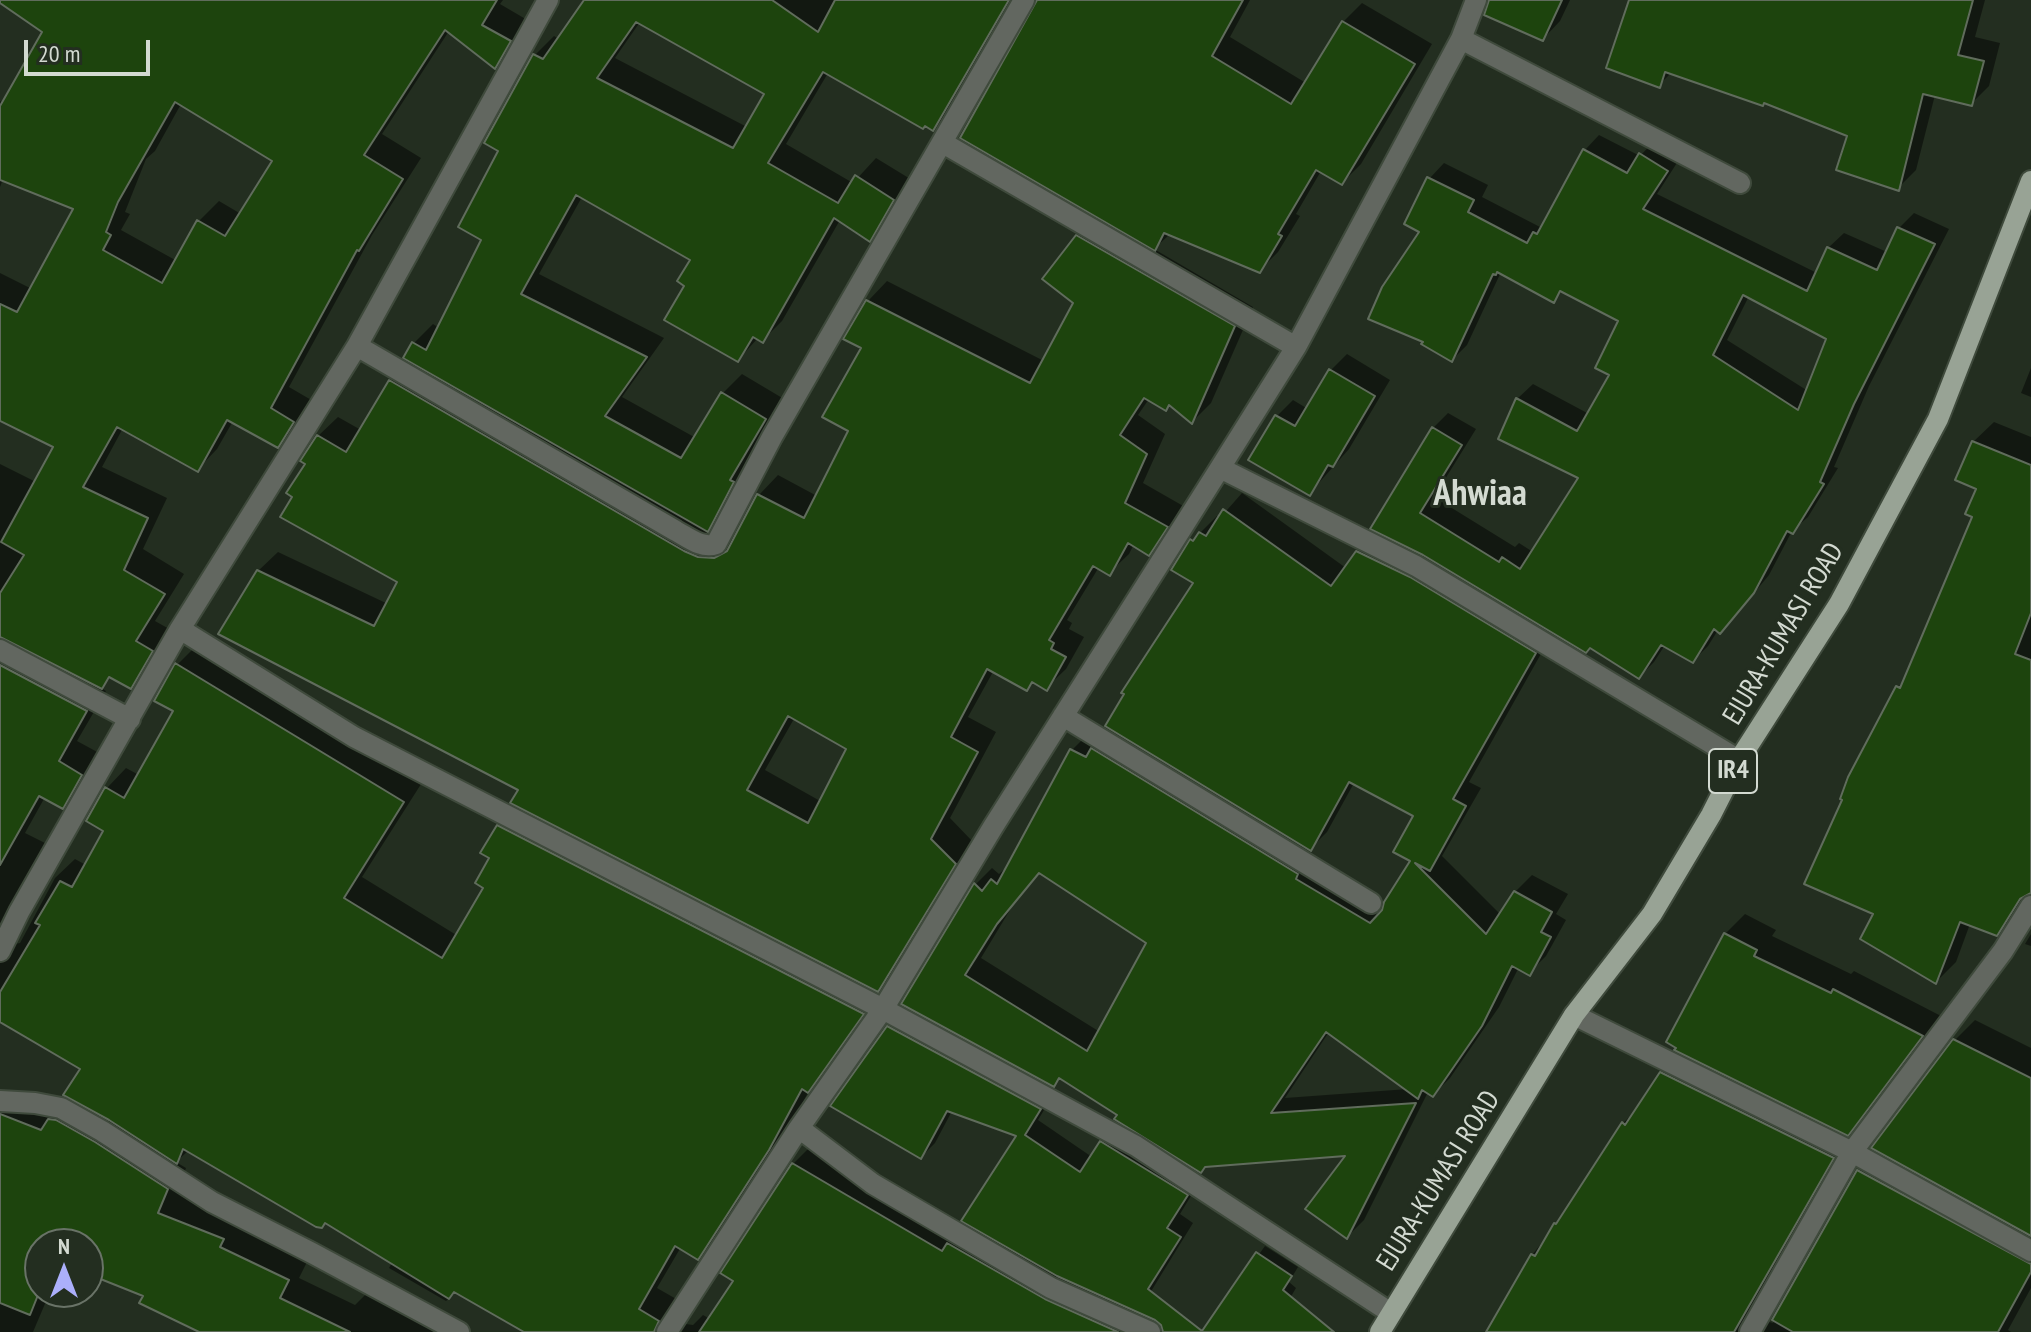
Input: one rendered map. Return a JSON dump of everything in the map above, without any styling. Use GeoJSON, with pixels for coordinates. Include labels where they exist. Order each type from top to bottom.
{"type":"FeatureCollection","features":[{"type":"Feature","properties":{"kind":"main road","name":"EJURA-KUMASI ROAD"},"geometry":{"type":"LineString","coordinates":[[1380,1332],[1574,1015],[1652,914],[1711,815],[1739,760],[1839,604],[1938,419],[2031,181]]}},
{"type":"Feature","properties":{"kind":"street"},"geometry":{"type":"LineString","coordinates":[[0,951],[19,912],[180,629],[357,346],[548,0]]}},
{"type":"Feature","properties":{"kind":"street"},"geometry":{"type":"LineString","coordinates":[[357,346],[676,531],[709,546],[716,544],[772,437],[1024,0]]}},
{"type":"Feature","properties":{"kind":"street"},"geometry":{"type":"LineString","coordinates":[[667,1332],[799,1128],[883,1009],[1296,347],[1461,39],[1476,0]]}},
{"type":"Feature","properties":{"kind":"street"},"geometry":{"type":"LineString","coordinates":[[1461,39],[1740,183]]}},
{"type":"Feature","properties":{"kind":"street"},"geometry":{"type":"LineString","coordinates":[[943,143],[1296,347]]}},
{"type":"Feature","properties":{"kind":"street"},"geometry":{"type":"LineString","coordinates":[[1220,468],[1416,566],[1739,760]]}},
{"type":"Feature","properties":{"kind":"street"},"geometry":{"type":"LineString","coordinates":[[180,629],[354,737],[883,1009],[1136,1146],[1391,1313]]}},
{"type":"Feature","properties":{"kind":"street"},"geometry":{"type":"LineString","coordinates":[[0,650],[130,719]]}},
{"type":"Feature","properties":{"kind":"street"},"geometry":{"type":"LineString","coordinates":[[1063,716],[1371,903]]}},
{"type":"Feature","properties":{"kind":"street"},"geometry":{"type":"LineString","coordinates":[[1750,1332],[1852,1152],[2003,951],[2031,906]]}},
{"type":"Feature","properties":{"kind":"street"},"geometry":{"type":"LineString","coordinates":[[1574,1015],[1852,1152],[2031,1251]]}},
{"type":"Feature","properties":{"kind":"street"},"geometry":{"type":"LineString","coordinates":[[2,1095],[61,1108],[212,1202],[459,1332]]}},
{"type":"Feature","properties":{"kind":"street"},"geometry":{"type":"LineString","coordinates":[[799,1128],[873,1184],[1051,1288],[1150,1332]]}},
{"type":"Feature","properties":{"kind":"building"},"geometry":{"type":"Polygon","coordinates":[[[0,0],[497,0],[482,25],[511,41],[495,69],[445,30],[364,155],[403,179],[357,250],[271,408],[294,422],[278,448],[227,420],[198,472],[117,427],[83,487],[148,518],[124,570],[165,594],[136,641],[153,651],[131,689],[109,677],[102,689],[0,637],[0,593],[24,555],[1,542],[53,447],[0,421],[0,304],[17,312],[73,209],[0,180],[0,106],[42,32],[0,0]],[[175,102],[118,202],[106,232],[111,235],[103,250],[162,283],[197,220],[225,236],[272,161],[175,102]]]}},
{"type":"Feature","properties":{"kind":"building"},"geometry":{"type":"Polygon","coordinates":[[[584,0],[772,0],[818,32],[835,0],[1009,0],[933,131],[925,126],[923,129],[823,72],[768,163],[838,203],[855,175],[894,200],[870,242],[834,218],[763,343],[753,337],[738,362],[664,320],[684,286],[677,281],[690,260],[576,195],[521,294],[647,357],[605,416],[681,458],[721,392],[766,419],[730,480],[734,482],[708,532],[403,358],[412,342],[426,350],[481,240],[458,227],[498,151],[484,143],[533,54],[543,59],[584,0]],[[636,22],[597,78],[733,148],[764,94],[636,22]]]}},
{"type":"Feature","properties":{"kind":"building"},"geometry":{"type":"Polygon","coordinates":[[[1037,0],[1243,0],[1212,56],[1291,104],[1342,21],[1415,64],[1342,185],[1316,170],[1278,234],[1282,236],[1260,273],[1164,233],[1155,251],[960,138],[1037,0]]]}},
{"type":"Feature","properties":{"kind":"building"},"geometry":{"type":"Polygon","coordinates":[[[1489,0],[1562,0],[1543,41],[1484,15],[1489,0]]]}},
{"type":"Feature","properties":{"kind":"building"},"geometry":{"type":"Polygon","coordinates":[[[1629,0],[1973,0],[1958,55],[1984,61],[1972,106],[1923,94],[1899,191],[1836,170],[1847,136],[1764,103],[1763,106],[1665,72],[1660,88],[1606,68],[1629,0]]]}},
{"type":"Feature","properties":{"kind":"building"},"geometry":{"type":"Polygon","coordinates":[[[1583,149],[1627,173],[1639,153],[1668,171],[1643,209],[1807,291],[1827,247],[1877,270],[1897,227],[1935,244],[1854,404],[1820,482],[1824,484],[1793,534],[1787,531],[1754,593],[1720,634],[1714,629],[1693,663],[1661,645],[1639,679],[1590,648],[1586,653],[1423,555],[1370,529],[1432,427],[1462,445],[1420,513],[1499,562],[1502,557],[1520,569],[1578,478],[1498,439],[1516,398],[1577,431],[1609,375],[1595,368],[1618,321],[1560,291],[1554,303],[1497,272],[1493,274],[1452,362],[1421,344],[1423,342],[1368,319],[1382,287],[1419,232],[1404,224],[1427,177],[1474,200],[1468,212],[1527,243],[1533,232],[1537,234],[1583,149]],[[1743,295],[1713,355],[1798,410],[1826,339],[1743,295]]]}},
{"type":"Feature","properties":{"kind":"building"},"geometry":{"type":"Polygon","coordinates":[[[1076,235],[1235,326],[1192,424],[1169,405],[1166,411],[1144,398],[1120,435],[1147,454],[1125,503],[1168,527],[1149,556],[1128,543],[1110,576],[1093,566],[1049,640],[1054,643],[1051,649],[1066,657],[1047,691],[1032,682],[1027,691],[987,669],[951,737],[978,752],[931,839],[956,864],[878,992],[510,803],[518,790],[218,634],[257,570],[374,626],[397,582],[280,517],[292,497],[286,493],[305,464],[300,461],[317,435],[346,452],[389,380],[684,551],[698,557],[714,558],[727,551],[757,494],[804,518],[848,431],[822,417],[861,348],[843,339],[866,300],[1030,383],[1073,303],[1042,279],[1076,235]],[[788,716],[747,790],[808,823],[846,749],[788,716]]]}},
{"type":"Feature","properties":{"kind":"building"},"geometry":{"type":"Polygon","coordinates":[[[1329,369],[1375,396],[1333,467],[1328,465],[1310,496],[1248,460],[1275,415],[1295,426],[1329,369]]]}},
{"type":"Feature","properties":{"kind":"building"},"geometry":{"type":"Polygon","coordinates":[[[1972,441],[2031,465],[2031,613],[2015,654],[2031,660],[2031,893],[2020,899],[1997,936],[1960,922],[1936,984],[1860,939],[1873,914],[1804,884],[1842,800],[1848,777],[1896,686],[1900,688],[1972,517],[1965,514],[1976,489],[1955,480],[1972,441]]]}},
{"type":"Feature","properties":{"kind":"building"},"geometry":{"type":"Polygon","coordinates":[[[1223,509],[1331,586],[1356,551],[1410,577],[1536,653],[1453,799],[1466,806],[1430,871],[1415,863],[1486,934],[1514,891],[1552,912],[1541,932],[1551,937],[1530,976],[1512,966],[1482,1026],[1433,1097],[1422,1090],[1418,1099],[1326,1032],[1271,1113],[1416,1103],[1347,1239],[1305,1209],[1345,1156],[1205,1167],[1201,1173],[1114,1119],[1117,1115],[1059,1078],[1054,1087],[901,1004],[974,883],[982,891],[991,879],[997,884],[1070,749],[1086,757],[1091,748],[1298,874],[1296,879],[1370,923],[1382,910],[1410,861],[1393,852],[1413,816],[1349,782],[1311,851],[1105,726],[1124,694],[1121,693],[1193,583],[1171,570],[1190,539],[1193,541],[1199,532],[1206,536],[1223,509]],[[1039,873],[997,924],[965,975],[1087,1051],[1146,943],[1039,873]]]}},
{"type":"Feature","properties":{"kind":"building"},"geometry":{"type":"Polygon","coordinates":[[[175,663],[404,802],[344,898],[442,958],[483,888],[475,883],[489,858],[480,853],[497,825],[864,1014],[808,1093],[802,1089],[769,1150],[698,1260],[675,1246],[639,1309],[659,1321],[654,1332],[524,1332],[454,1292],[449,1299],[325,1223],[322,1228],[316,1227],[183,1149],[177,1164],[109,1120],[63,1095],[80,1069],[0,1022],[0,992],[40,925],[35,923],[60,881],[72,887],[103,831],[86,821],[105,787],[124,798],[173,711],[154,701],[175,663]]]}},
{"type":"Feature","properties":{"kind":"building"},"geometry":{"type":"Polygon","coordinates":[[[0,665],[87,711],[59,761],[82,775],[63,809],[39,796],[0,865],[0,665]]]}},
{"type":"Feature","properties":{"kind":"building"},"geometry":{"type":"Polygon","coordinates":[[[1724,933],[1757,950],[1754,956],[1831,993],[1833,989],[1923,1036],[1848,1136],[1674,1050],[1676,1048],[1666,1042],[1724,933]]]}},
{"type":"Feature","properties":{"kind":"building"},"geometry":{"type":"Polygon","coordinates":[[[887,1026],[1041,1109],[1025,1135],[1080,1172],[1100,1141],[1188,1195],[1167,1228],[1181,1237],[1148,1289],[1202,1331],[1256,1252],[1292,1276],[1283,1290],[1334,1332],[1163,1332],[1155,1320],[1057,1276],[961,1221],[1016,1136],[947,1111],[921,1159],[830,1106],[887,1026]]]}},
{"type":"Feature","properties":{"kind":"building"},"geometry":{"type":"Polygon","coordinates":[[[1953,1039],[2031,1078],[2031,1236],[1871,1148],[1953,1039]]]}},
{"type":"Feature","properties":{"kind":"building"},"geometry":{"type":"Polygon","coordinates":[[[1660,1072],[1834,1158],[1734,1332],[1486,1332],[1531,1254],[1535,1256],[1622,1122],[1625,1125],[1660,1072]]]}},
{"type":"Feature","properties":{"kind":"building"},"geometry":{"type":"Polygon","coordinates":[[[0,1114],[41,1130],[48,1119],[56,1120],[95,1142],[168,1189],[158,1213],[224,1239],[220,1247],[289,1280],[280,1298],[350,1332],[199,1332],[139,1303],[143,1296],[104,1280],[104,1228],[24,1228],[24,1308],[33,1308],[30,1315],[0,1303],[0,1114]]]}},
{"type":"Feature","properties":{"kind":"building"},"geometry":{"type":"Polygon","coordinates":[[[792,1163],[942,1251],[947,1243],[1045,1299],[1118,1332],[699,1332],[733,1281],[720,1273],[792,1163]]]}},
{"type":"Feature","properties":{"kind":"building"},"geometry":{"type":"Polygon","coordinates":[[[1857,1170],[2031,1264],[2031,1272],[1998,1332],[1793,1332],[1772,1320],[1857,1170]]]}},
{"type":"Feature","properties":{"kind":"district","name":"Ahwiaa"},"geometry":{"type":"Point","coordinates":[1480,495]}}]}
